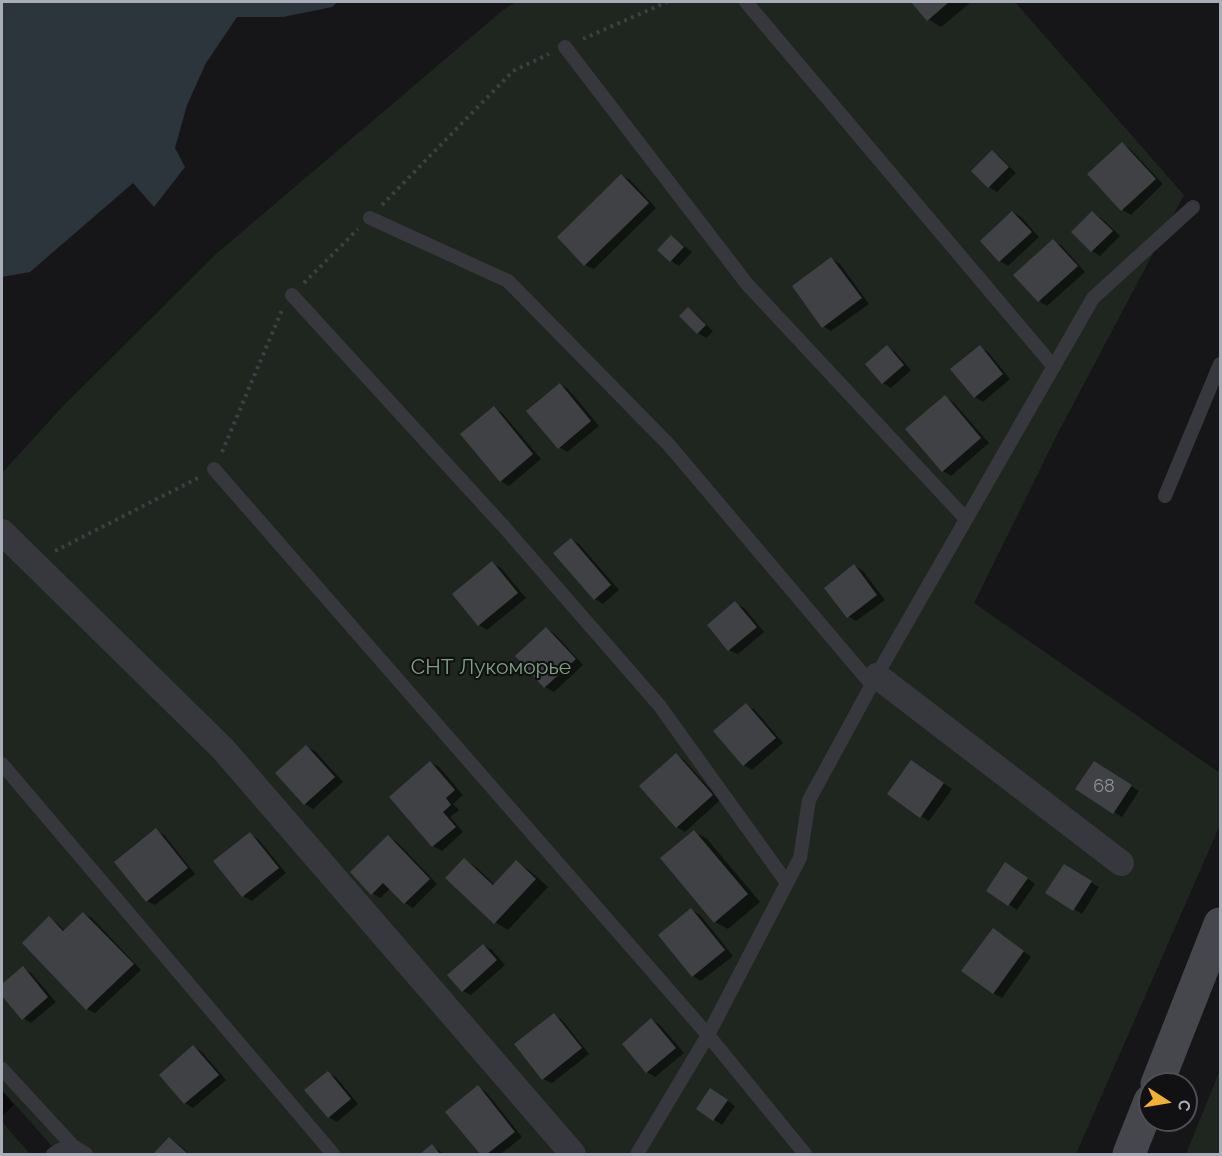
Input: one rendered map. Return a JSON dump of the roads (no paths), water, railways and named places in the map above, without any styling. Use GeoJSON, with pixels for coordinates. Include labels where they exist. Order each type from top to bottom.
{"type":"FeatureCollection","features":[{"type":"Feature","properties":{"kind":"main road"},"geometry":{"type":"LineString","coordinates":[[1162,1072],[1221,924]]}},
{"type":"Feature","properties":{"kind":"main road"},"geometry":{"type":"LineString","coordinates":[[1129,1155],[1138,1132]]}},
{"type":"Feature","properties":{"kind":"street"},"geometry":{"type":"LineString","coordinates":[[2,532],[223,748],[573,1155]]}},
{"type":"Feature","properties":{"kind":"street"},"geometry":{"type":"LineString","coordinates":[[874,681],[1121,862]]}},
{"type":"Feature","properties":{"kind":"lane"},"geometry":{"type":"LineString","coordinates":[[746,2],[1054,367]]}},
{"type":"Feature","properties":{"kind":"lane"},"geometry":{"type":"LineString","coordinates":[[565,47],[747,284],[966,519]]}},
{"type":"Feature","properties":{"kind":"lane"},"geometry":{"type":"LineString","coordinates":[[637,1155],[708,1035],[800,858],[809,800],[874,681],[1093,298],[1193,207]]}},
{"type":"Feature","properties":{"kind":"lane"},"geometry":{"type":"LineString","coordinates":[[370,218],[508,281],[669,445],[874,681]]}},
{"type":"Feature","properties":{"kind":"lane"},"geometry":{"type":"LineString","coordinates":[[292,295],[505,528],[659,705],[787,884]]}},
{"type":"Feature","properties":{"kind":"lane"},"geometry":{"type":"LineString","coordinates":[[1165,496],[1221,364]]}},
{"type":"Feature","properties":{"kind":"lane"},"geometry":{"type":"LineString","coordinates":[[214,469],[708,1035],[805,1155]]}},
{"type":"Feature","properties":{"kind":"lane"},"geometry":{"type":"LineString","coordinates":[[2,764],[333,1155]]}},
{"type":"Feature","properties":{"kind":"lane"},"geometry":{"type":"LineString","coordinates":[[2,1069],[73,1146],[86,1155]]}},
{"type":"Feature","properties":{"kind":"lane"},"geometry":{"type":"LineString","coordinates":[[53,1155],[59,1150],[73,1146]]}},
{"type":"Feature","properties":{"kind":"park label","name":"СНТ Лукоморье"},"geometry":{"type":"Point","coordinates":[491,668]}}]}
